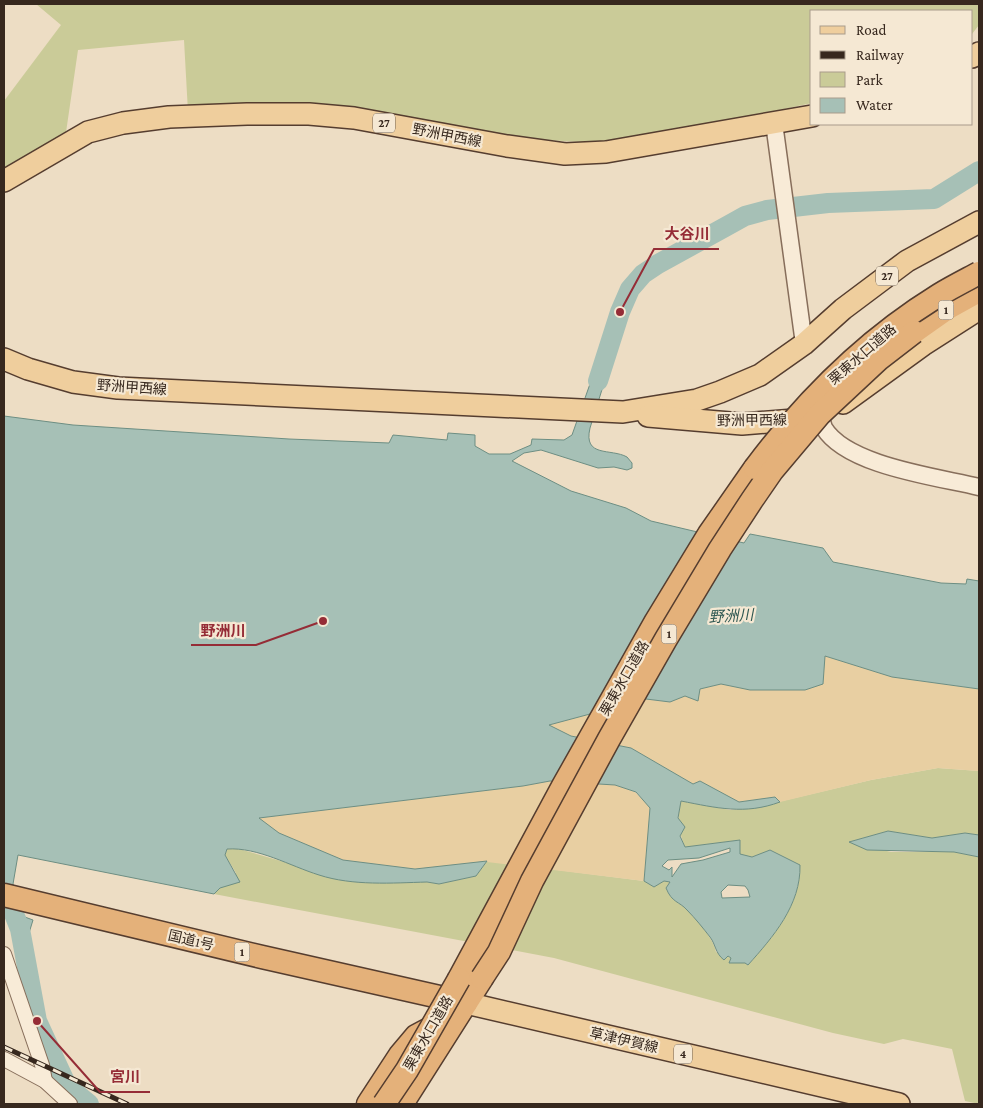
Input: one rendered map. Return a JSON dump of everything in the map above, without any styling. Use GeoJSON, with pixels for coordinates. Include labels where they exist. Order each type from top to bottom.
{"type":"FeatureCollection","features":[{"type":"Feature","properties":{"kind":"highway","name":"栗東水口道路"},"geometry":{"type":"LineString","coordinates":[[384,1104],[459,979],[563,786],[656,621],[709,534],[755,468],[810,400],[857,355],[939,294],[979,273]]}},
{"type":"Feature","properties":{"kind":"highway","name":"栗東水口道路"},"geometry":{"type":"LineString","coordinates":[[466,1003],[499,952],[532,881],[623,714],[720,549],[772,471],[820,414],[879,360],[948,308],[979,291]]}},
{"type":"Feature","properties":{"kind":"highway","name":"国道1号"},"geometry":{"type":"LineString","coordinates":[[11,897],[466,1003]]}},
{"type":"Feature","properties":{"kind":"highway","name":"1"},"geometry":{"type":"LineString","coordinates":[[368,1104],[400,1055],[416,1036],[443,1022],[466,1003]]}},
{"type":"Feature","properties":{"kind":"highway","name":"1"},"geometry":{"type":"LineString","coordinates":[[402,1104],[466,1003]]}},
{"type":"Feature","properties":{"kind":"main road","name":"野洲甲西線"},"geometry":{"type":"LineString","coordinates":[[4,180],[88,132],[123,123],[169,116],[310,114],[354,118],[507,146],[565,154],[606,152],[810,116]]}},
{"type":"Feature","properties":{"kind":"main road","name":"27"},"geometry":{"type":"LineString","coordinates":[[804,344],[843,309],[907,261],[979,222]]}},
{"type":"Feature","properties":{"kind":"main road"},"geometry":{"type":"LineString","coordinates":[[821,418],[924,344],[979,309]]}},
{"type":"Feature","properties":{"kind":"main road","name":"野洲甲西線"},"geometry":{"type":"LineString","coordinates":[[614,412],[697,400],[720,392],[760,375],[804,344]]}},
{"type":"Feature","properties":{"kind":"main road","name":"野洲甲西線"},"geometry":{"type":"LineString","coordinates":[[4,359],[28,369],[72,382],[118,388],[614,412],[742,424],[821,418]]}},
{"type":"Feature","properties":{"kind":"main road","name":"草津伊賀線"},"geometry":{"type":"LineString","coordinates":[[466,1003],[899,1104]]}},
{"type":"Feature","properties":{"kind":"street"},"geometry":{"type":"LineString","coordinates":[[774,122],[804,344]]}},
{"type":"Feature","properties":{"kind":"street"},"geometry":{"type":"LineString","coordinates":[[821,418],[824,428],[836,442],[858,455],[879,464],[979,487]]}},
{"type":"Feature","properties":{"kind":"street"},"geometry":{"type":"LineString","coordinates":[[4,954],[42,1065],[45,1081]]}},
{"type":"Feature","properties":{"kind":"street"},"geometry":{"type":"LineString","coordinates":[[4,1059],[45,1081],[70,1104]]}},
{"type":"Feature","properties":{"kind":"green space"},"geometry":{"type":"Polygon","coordinates":[[[36,4],[979,4],[979,25],[973,33],[973,10],[810,10],[810,103],[623,144],[461,136],[363,116],[225,103],[188,112],[184,40],[78,50],[64,146],[4,168],[4,101],[61,25],[36,4]]]}},
{"type":"Feature","properties":{"kind":"green space"},"geometry":{"type":"Polygon","coordinates":[[[938,768],[979,771],[979,835],[965,833],[932,838],[888,831],[849,842],[891,852],[954,852],[979,857],[979,1104],[965,1101],[952,1049],[903,1039],[884,1044],[833,1033],[554,958],[214,894],[236,873],[225,855],[227,849],[236,848],[354,882],[427,882],[439,884],[476,876],[487,861],[644,881],[654,887],[664,881],[670,882],[666,888],[670,896],[684,907],[700,924],[712,941],[716,952],[731,958],[729,962],[745,963],[748,965],[776,932],[791,907],[799,880],[800,865],[770,850],[752,857],[739,854],[740,840],[685,847],[679,824],[681,801],[730,810],[752,808],[871,780],[938,768]]]}},
{"type":"Feature","properties":{"kind":"sand"},"geometry":{"type":"Polygon","coordinates":[[[825,656],[892,677],[979,689],[979,771],[938,768],[871,780],[780,802],[775,797],[739,802],[700,781],[693,784],[631,748],[571,736],[548,725],[646,699],[670,702],[700,689],[721,684],[750,690],[825,656]]]}},
{"type":"Feature","properties":{"kind":"sand"},"geometry":{"type":"Polygon","coordinates":[[[550,781],[615,785],[635,792],[651,808],[644,881],[487,862],[415,869],[343,860],[279,833],[258,818],[523,786],[550,781]]]}},
{"type":"Feature","properties":{"kind":"water"},"geometry":{"type":"Polygon","coordinates":[[[604,354],[610,356],[607,366],[609,367],[590,428],[589,437],[591,444],[594,448],[627,457],[632,463],[632,468],[627,470],[614,467],[598,468],[541,450],[524,453],[512,461],[571,491],[626,508],[651,521],[744,543],[750,534],[823,548],[833,562],[941,583],[966,584],[967,579],[979,581],[979,689],[892,677],[825,656],[823,684],[805,690],[750,690],[721,684],[700,689],[698,701],[685,696],[670,702],[646,699],[549,725],[571,736],[631,748],[693,784],[700,781],[739,802],[775,797],[780,802],[755,808],[731,809],[681,801],[678,818],[685,827],[680,836],[685,847],[740,840],[740,854],[752,857],[770,850],[800,865],[796,894],[791,907],[776,932],[748,965],[745,963],[729,963],[731,958],[728,956],[724,960],[721,957],[712,940],[699,923],[671,896],[666,888],[670,882],[664,881],[654,887],[644,881],[650,808],[636,792],[615,785],[550,781],[523,786],[259,818],[279,833],[343,860],[415,869],[487,861],[476,876],[439,884],[427,882],[373,883],[345,881],[319,875],[262,854],[239,849],[227,849],[225,855],[240,882],[220,888],[214,894],[18,855],[13,884],[22,916],[33,920],[29,933],[17,935],[4,903],[4,416],[73,425],[289,439],[389,443],[393,435],[447,440],[448,433],[475,435],[475,446],[489,454],[510,454],[531,445],[532,439],[564,440],[572,435],[597,364],[600,364],[604,354]],[[730,848],[699,858],[668,860],[662,866],[669,870],[672,867],[672,877],[681,864],[730,852],[730,848]],[[728,885],[721,892],[722,898],[750,897],[745,886],[728,885]]]}},
{"type":"Feature","properties":{"kind":"water"},"geometry":{"type":"Polygon","coordinates":[[[888,831],[932,838],[965,833],[979,835],[979,857],[954,852],[867,850],[849,842],[888,831]]]}},
{"type":"Feature","properties":{"kind":"waterway"},"geometry":{"type":"LineString","coordinates":[[598,381],[620,312],[630,289],[643,274],[745,216],[767,210],[828,203],[934,199],[979,171]]}},
{"type":"Feature","properties":{"kind":"waterway"},"geometry":{"type":"LineString","coordinates":[[12,909],[20,929],[37,1021],[67,1086],[89,1104]]}},
{"type":"Feature","properties":{"kind":"railway"},"geometry":{"type":"LineString","coordinates":[[4,1047],[127,1104]]}},
{"type":"Feature","properties":{"kind":"place","name":"大谷川"},"geometry":{"type":"Point","coordinates":[620,312]}},
{"type":"Feature","properties":{"kind":"place","name":"野洲川"},"geometry":{"type":"Point","coordinates":[323,621]}},
{"type":"Feature","properties":{"kind":"place","name":"宮川"},"geometry":{"type":"Point","coordinates":[37,1021]}}]}
